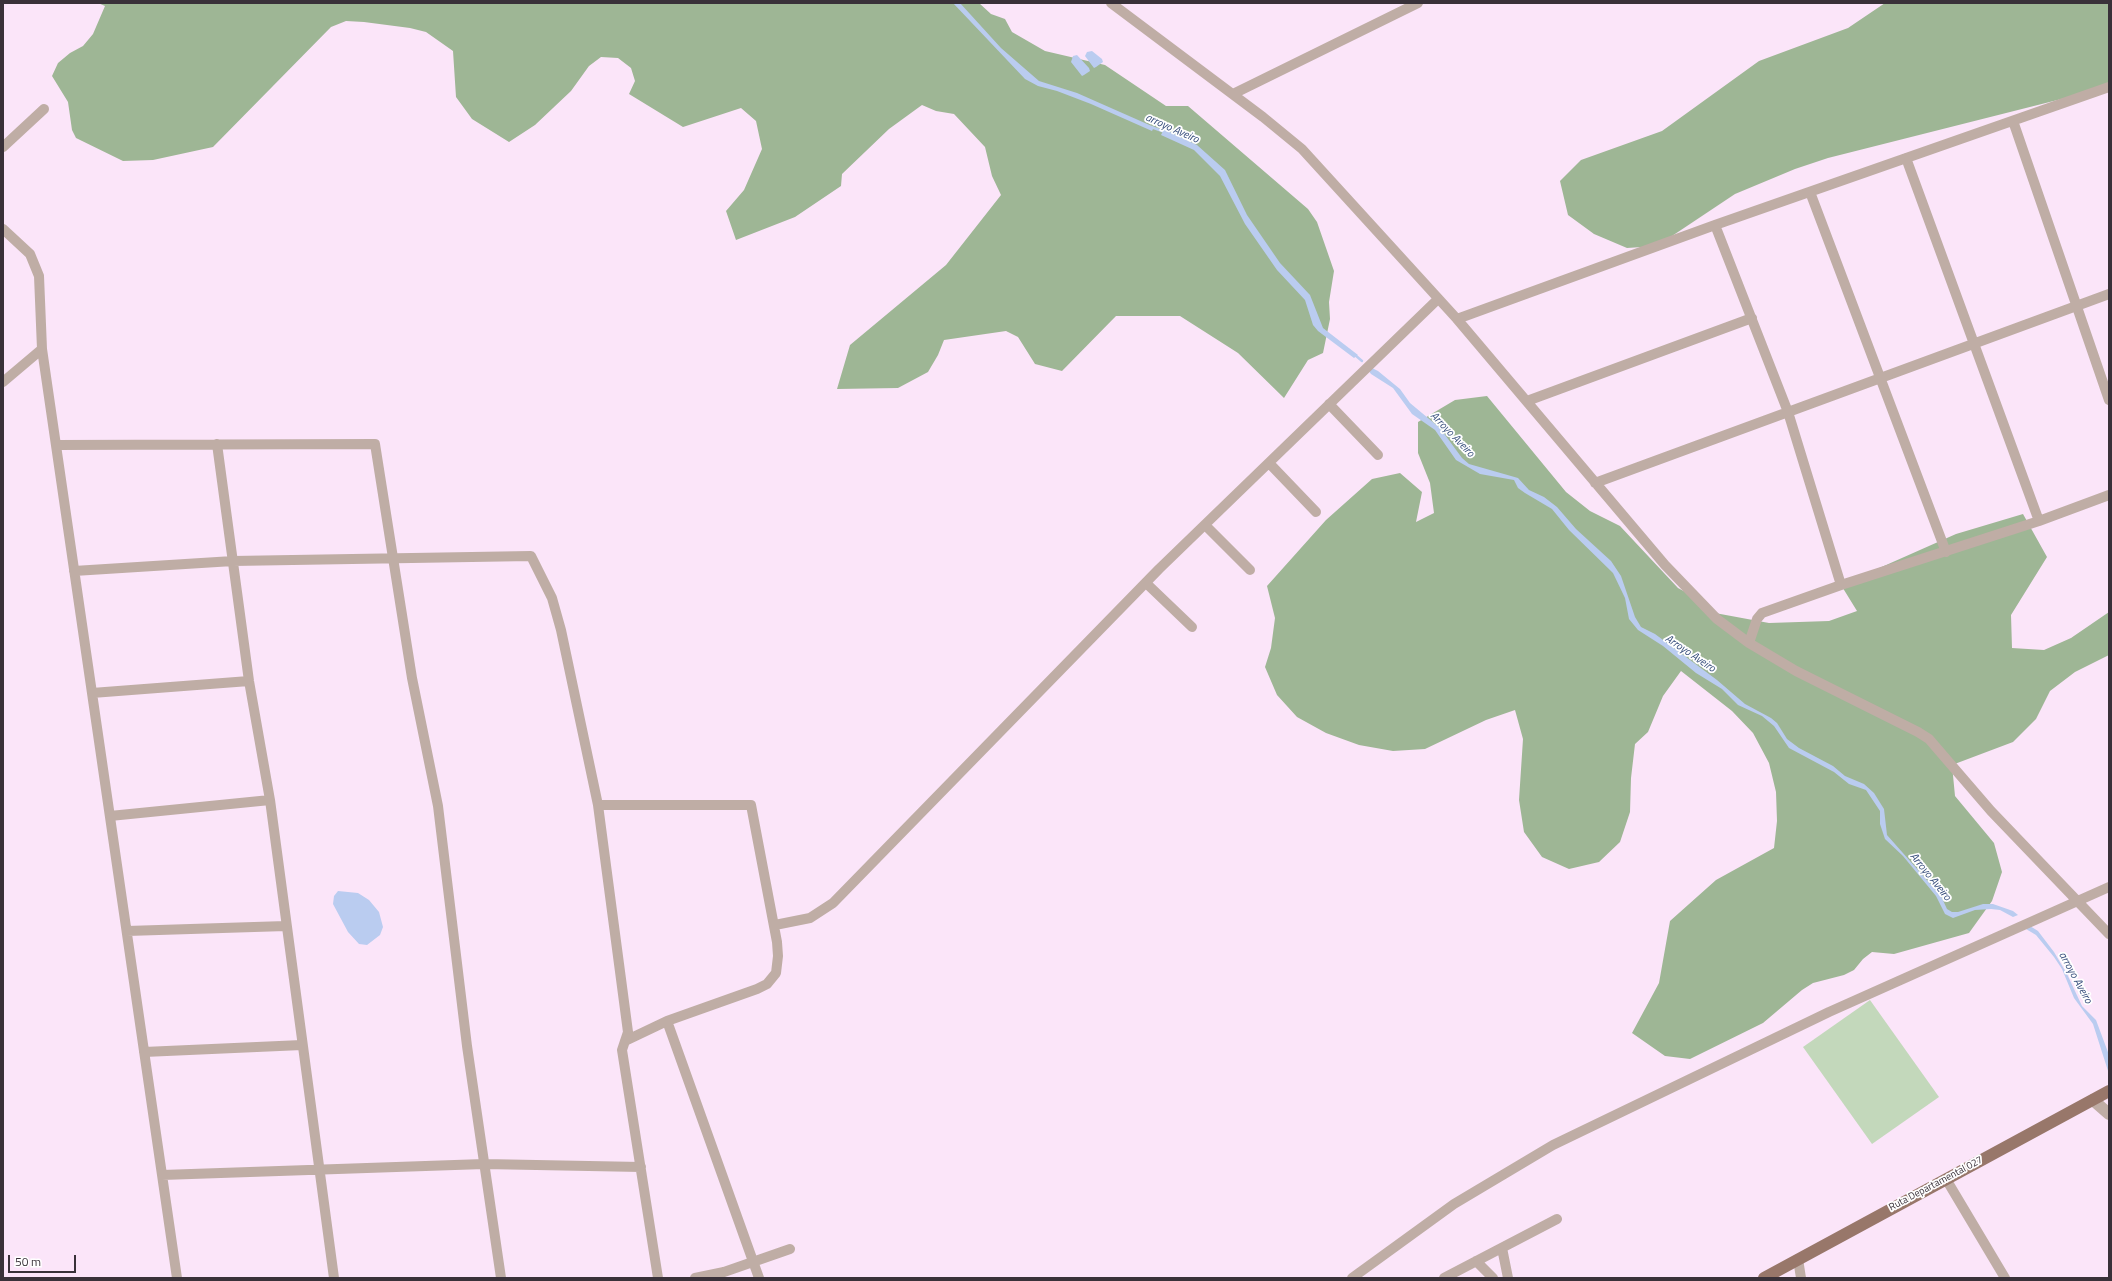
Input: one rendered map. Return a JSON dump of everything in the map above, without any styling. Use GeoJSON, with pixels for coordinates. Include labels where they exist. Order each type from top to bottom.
{"type":"FeatureCollection","features":[{"type":"Feature","properties":{"kind":"main road","name":"Ruta Departamental 027"},"geometry":{"type":"LineString","coordinates":[[1764,1278],[2109,1091]]}},
{"type":"Feature","properties":{"kind":"street"},"geometry":{"type":"LineString","coordinates":[[1111,3],[1233,94],[1302,149],[1457,319],[1680,582],[1717,619],[1750,643],[1796,671],[1918,732],[1929,739],[1991,811],[2109,934]]}},
{"type":"Feature","properties":{"kind":"street"},"geometry":{"type":"LineString","coordinates":[[1233,94],[1418,3]]}},
{"type":"Feature","properties":{"kind":"street"},"geometry":{"type":"LineString","coordinates":[[1457,319],[1715,225],[2109,87]]}},
{"type":"Feature","properties":{"kind":"street"},"geometry":{"type":"LineString","coordinates":[[3,147],[44,109]]}},
{"type":"Feature","properties":{"kind":"street"},"geometry":{"type":"LineString","coordinates":[[2013,121],[2109,400]]}},
{"type":"Feature","properties":{"kind":"street"},"geometry":{"type":"LineString","coordinates":[[1906,158],[2039,521]]}},
{"type":"Feature","properties":{"kind":"street"},"geometry":{"type":"LineString","coordinates":[[1810,192],[1946,552]]}},
{"type":"Feature","properties":{"kind":"street"},"geometry":{"type":"LineString","coordinates":[[1715,225],[1788,412],[1841,584]]}},
{"type":"Feature","properties":{"kind":"street"},"geometry":{"type":"LineString","coordinates":[[3,229],[30,254],[38,272],[42,349],[177,1278]]}},
{"type":"Feature","properties":{"kind":"street"},"geometry":{"type":"LineString","coordinates":[[1595,483],[2109,294]]}},
{"type":"Feature","properties":{"kind":"street"},"geometry":{"type":"LineString","coordinates":[[775,924],[810,918],[833,903],[1204,525],[1438,299]]}},
{"type":"Feature","properties":{"kind":"street"},"geometry":{"type":"LineString","coordinates":[[1527,401],[1752,318]]}},
{"type":"Feature","properties":{"kind":"street"},"geometry":{"type":"LineString","coordinates":[[3,382],[42,349]]}},
{"type":"Feature","properties":{"kind":"street"},"geometry":{"type":"LineString","coordinates":[[1329,404],[1378,455]]}},
{"type":"Feature","properties":{"kind":"street"},"geometry":{"type":"LineString","coordinates":[[217,444],[249,681],[270,800],[334,1278]]}},
{"type":"Feature","properties":{"kind":"street"},"geometry":{"type":"LineString","coordinates":[[56,445],[376,444],[412,678],[438,806],[467,1046],[501,1278]]}},
{"type":"Feature","properties":{"kind":"street"},"geometry":{"type":"LineString","coordinates":[[1269,463],[1316,512]]}},
{"type":"Feature","properties":{"kind":"street"},"geometry":{"type":"LineString","coordinates":[[1750,643],[1757,619],[1762,613],[1841,584],[1946,552],[2039,521],[2109,495]]}},
{"type":"Feature","properties":{"kind":"street"},"geometry":{"type":"LineString","coordinates":[[1204,525],[1250,570]]}},
{"type":"Feature","properties":{"kind":"street"},"geometry":{"type":"LineString","coordinates":[[74,571],[233,561],[531,556],[552,598],[561,630],[598,805],[628,1032],[622,1050],[658,1278]]}},
{"type":"Feature","properties":{"kind":"street"},"geometry":{"type":"LineString","coordinates":[[1146,583],[1192,628]]}},
{"type":"Feature","properties":{"kind":"street"},"geometry":{"type":"LineString","coordinates":[[92,693],[249,681]]}},
{"type":"Feature","properties":{"kind":"street"},"geometry":{"type":"LineString","coordinates":[[110,816],[270,800]]}},
{"type":"Feature","properties":{"kind":"street"},"geometry":{"type":"LineString","coordinates":[[598,805],[752,805],[775,924],[778,956],[777,968],[776,973],[767,984],[757,989],[667,1021],[625,1041]]}},
{"type":"Feature","properties":{"kind":"street"},"geometry":{"type":"LineString","coordinates":[[1352,1278],[1454,1204],[1553,1145],[1829,1012],[2109,887]]}},
{"type":"Feature","properties":{"kind":"street"},"geometry":{"type":"LineString","coordinates":[[127,931],[286,926]]}},
{"type":"Feature","properties":{"kind":"street"},"geometry":{"type":"LineString","coordinates":[[667,1021],[760,1278]]}},
{"type":"Feature","properties":{"kind":"street"},"geometry":{"type":"LineString","coordinates":[[144,1052],[302,1045]]}},
{"type":"Feature","properties":{"kind":"street"},"geometry":{"type":"LineString","coordinates":[[2093,1100],[2109,1114]]}},
{"type":"Feature","properties":{"kind":"street"},"geometry":{"type":"LineString","coordinates":[[162,1175],[484,1164],[640,1167]]}},
{"type":"Feature","properties":{"kind":"street"},"geometry":{"type":"LineString","coordinates":[[1946,1179],[2005,1278]]}},
{"type":"Feature","properties":{"kind":"street"},"geometry":{"type":"LineString","coordinates":[[1444,1278],[1556,1219]]}},
{"type":"Feature","properties":{"kind":"street"},"geometry":{"type":"LineString","coordinates":[[1502,1248],[1508,1278]]}},
{"type":"Feature","properties":{"kind":"street"},"geometry":{"type":"LineString","coordinates":[[694,1278],[724,1272],[790,1249]]}},
{"type":"Feature","properties":{"kind":"street"},"geometry":{"type":"LineString","coordinates":[[1798,1259],[1801,1278]]}},
{"type":"Feature","properties":{"kind":"street"},"geometry":{"type":"LineString","coordinates":[[1476,1261],[1493,1278]]}},
{"type":"Feature","properties":{"kind":"green space"},"geometry":{"type":"Polygon","coordinates":[[[98,3],[979,3],[991,14],[1005,19],[1012,32],[1045,51],[1105,65],[1166,106],[1188,106],[1308,209],[1317,222],[1334,271],[1329,302],[1330,319],[1323,353],[1308,360],[1284,398],[1238,353],[1180,316],[1116,316],[1062,371],[1035,364],[1018,337],[1006,331],[944,340],[938,355],[928,372],[898,388],[837,389],[850,345],[946,265],[1001,195],[992,176],[985,147],[954,114],[936,111],[922,105],[889,129],[842,174],[841,186],[795,217],[736,240],[726,211],[744,190],[762,149],[756,121],[741,108],[683,127],[629,94],[635,81],[631,68],[618,58],[601,57],[589,66],[571,91],[535,125],[509,142],[472,119],[456,97],[453,51],[426,32],[410,28],[346,21],[331,27],[213,147],[153,160],[123,161],[76,138],[72,130],[68,102],[52,76],[58,63],[70,53],[83,46],[93,34],[105,6],[98,3]]]}},
{"type":"Feature","properties":{"kind":"green space"},"geometry":{"type":"Polygon","coordinates":[[[1885,3],[2109,3],[2109,87],[1828,158],[1795,169],[1735,194],[1657,246],[1627,248],[1594,234],[1568,215],[1560,181],[1581,160],[1662,131],[1759,61],[1848,28],[1885,3]]]}},
{"type":"Feature","properties":{"kind":"green space"},"geometry":{"type":"Polygon","coordinates":[[[1487,396],[1566,492],[1590,511],[1620,526],[1678,588],[1704,602],[1715,613],[1769,623],[1829,621],[1857,611],[1841,585],[1956,534],[2023,514],[2047,557],[2011,615],[2012,648],[2044,650],[2071,638],[2109,612],[2109,655],[2075,672],[2050,691],[2036,719],[2013,742],[1952,765],[1955,796],[1994,843],[2002,872],[1992,901],[1969,933],[1894,954],[1872,952],[1863,959],[1854,970],[1844,975],[1813,983],[1802,990],[1763,1023],[1690,1059],[1665,1056],[1632,1033],[1659,983],[1670,921],[1716,880],[1774,848],[1777,821],[1776,792],[1769,763],[1753,733],[1732,711],[1681,671],[1663,696],[1648,732],[1635,744],[1631,778],[1630,812],[1620,842],[1599,862],[1569,869],[1542,857],[1524,832],[1519,800],[1523,739],[1515,710],[1486,720],[1425,749],[1393,751],[1359,745],[1326,733],[1297,717],[1277,695],[1265,667],[1271,648],[1275,618],[1267,586],[1326,520],[1372,479],[1400,473],[1422,492],[1416,522],[1434,513],[1430,483],[1418,453],[1418,422],[1455,400],[1487,396]]]}},
{"type":"Feature","properties":{"kind":"green space"},"geometry":{"type":"Polygon","coordinates":[[[1870,1000],[1939,1097],[1872,1144],[1803,1047],[1870,1000]]]}},
{"type":"Feature","properties":{"kind":"water"},"geometry":{"type":"Polygon","coordinates":[[[953,3],[960,3],[1001,48],[1039,81],[1077,93],[1154,127],[1152,131],[1091,104],[1057,91],[1038,86],[1025,79],[953,3]]]}},
{"type":"Feature","properties":{"kind":"water"},"geometry":{"type":"Polygon","coordinates":[[[1092,51],[1102,59],[1103,62],[1094,68],[1085,56],[1087,52],[1092,51]]]}},
{"type":"Feature","properties":{"kind":"water"},"geometry":{"type":"Polygon","coordinates":[[[1077,55],[1090,71],[1082,76],[1071,62],[1073,56],[1077,55]]]}},
{"type":"Feature","properties":{"kind":"water"},"geometry":{"type":"Polygon","coordinates":[[[1164,129],[1197,145],[1225,170],[1247,215],[1280,263],[1310,295],[1323,328],[1358,355],[1354,358],[1318,331],[1313,325],[1305,300],[1277,270],[1245,224],[1220,176],[1194,150],[1161,135],[1164,129]]]}},
{"type":"Feature","properties":{"kind":"water"},"geometry":{"type":"Polygon","coordinates":[[[1370,367],[1378,371],[1400,389],[1410,403],[1440,428],[1462,458],[1469,464],[1518,478],[1529,490],[1544,497],[1557,507],[1576,529],[1611,561],[1621,576],[1635,617],[1641,627],[1655,634],[1717,680],[1745,704],[1771,718],[1777,723],[1787,739],[1799,748],[1833,766],[1845,776],[1864,784],[1874,793],[1884,809],[1887,835],[1941,896],[1947,909],[1952,912],[1958,912],[1983,904],[1993,904],[2013,911],[2018,915],[2013,917],[2000,910],[1991,909],[1975,910],[1953,918],[1945,914],[1936,896],[1903,856],[1885,839],[1880,824],[1880,811],[1866,790],[1849,784],[1834,772],[1789,748],[1774,726],[1762,716],[1738,705],[1722,689],[1696,673],[1663,646],[1638,630],[1629,619],[1625,598],[1613,573],[1569,530],[1552,509],[1518,488],[1514,480],[1480,474],[1456,460],[1435,430],[1412,414],[1393,388],[1371,374],[1368,370],[1370,367]]]}},
{"type":"Feature","properties":{"kind":"water"},"geometry":{"type":"Polygon","coordinates":[[[338,891],[358,893],[369,900],[379,912],[383,927],[380,935],[367,945],[359,944],[348,932],[333,904],[334,896],[338,891]]]}},
{"type":"Feature","properties":{"kind":"water"},"geometry":{"type":"Polygon","coordinates":[[[2030,926],[2038,931],[2054,952],[2067,974],[2082,1006],[2096,1020],[2109,1055],[2109,1074],[2093,1024],[2074,998],[2062,969],[2054,957],[2036,935],[2026,929],[2030,926]]]}},
{"type":"Feature","properties":{"kind":"waterway","name":"arroyo Aveiro"},"geometry":{"type":"LineString","coordinates":[[1151,127],[1165,132]]}},
{"type":"Feature","properties":{"kind":"waterway","name":"arroyo Aveiro"},"geometry":{"type":"LineString","coordinates":[[1355,355],[1362,361]]}},
{"type":"Feature","properties":{"kind":"water label","name":"Arroyo Aveiro"},"geometry":{"type":"Point","coordinates":[1452,435]}},
{"type":"Feature","properties":{"kind":"water label","name":"Arroyo Aveiro"},"geometry":{"type":"Point","coordinates":[1690,654]}},
{"type":"Feature","properties":{"kind":"water label","name":"Arroyo Aveiro"},"geometry":{"type":"Point","coordinates":[1930,877]}}]}
